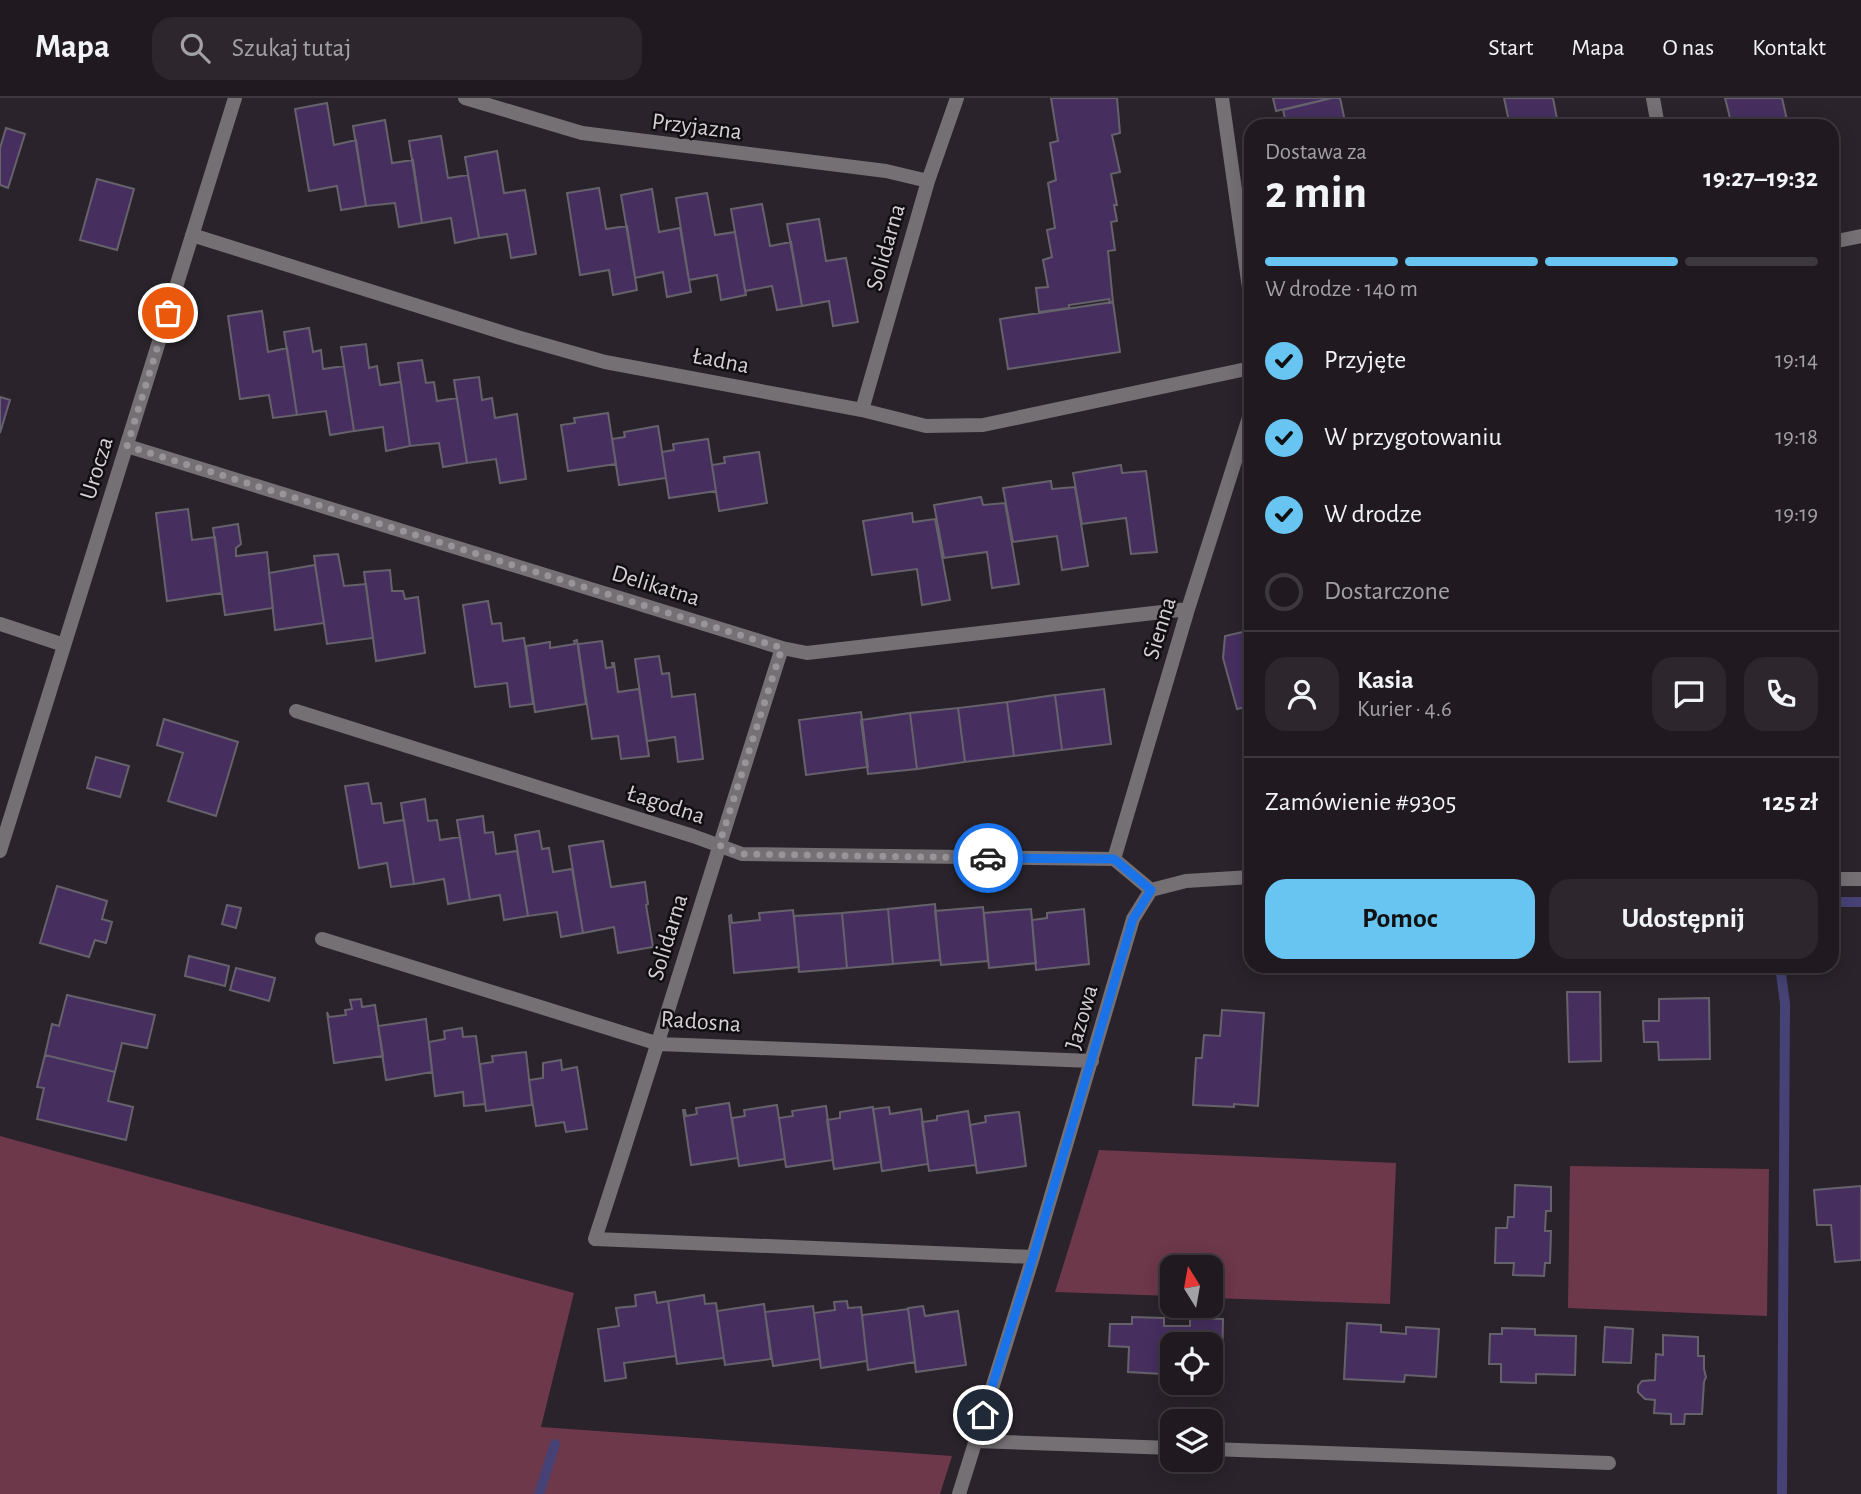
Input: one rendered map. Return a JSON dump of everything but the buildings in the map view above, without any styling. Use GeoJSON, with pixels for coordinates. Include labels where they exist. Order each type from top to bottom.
{"type":"FeatureCollection","features":[{"type":"Feature","properties":{"kind":"street","name":"Urocza"},"geometry":{"type":"LineString","coordinates":[[0,851],[235,98]]}},
{"type":"Feature","properties":{"kind":"street","name":"Przyjazna"},"geometry":{"type":"LineString","coordinates":[[465,98],[582,133],[886,171],[928,181]]}},
{"type":"Feature","properties":{"kind":"street","name":"Solidarna"},"geometry":{"type":"LineString","coordinates":[[862,410],[928,181],[957,98]]}},
{"type":"Feature","properties":{"kind":"street"},"geometry":{"type":"LineString","coordinates":[[1222,98],[1244,253]]}},
{"type":"Feature","properties":{"kind":"street"},"geometry":{"type":"LineString","coordinates":[[1653,98],[1657,119]]}},
{"type":"Feature","properties":{"kind":"street","name":"Ładna"},"geometry":{"type":"LineString","coordinates":[[192,235],[605,362],[862,410],[926,426],[983,425],[1244,369]]}},
{"type":"Feature","properties":{"kind":"street"},"geometry":{"type":"LineString","coordinates":[[1839,241],[1861,236]]}},
{"type":"Feature","properties":{"kind":"street","name":"Sienna"},"geometry":{"type":"LineString","coordinates":[[1114,859],[1244,433]]}},
{"type":"Feature","properties":{"kind":"street","name":"Delikatna"},"geometry":{"type":"LineString","coordinates":[[127,446],[782,648],[807,653],[1188,610]]}},
{"type":"Feature","properties":{"kind":"street"},"geometry":{"type":"LineString","coordinates":[[0,624],[64,645]]}},
{"type":"Feature","properties":{"kind":"street","name":"Solidarna"},"geometry":{"type":"LineString","coordinates":[[782,648],[659,1044],[595,1239],[1033,1257]]}},
{"type":"Feature","properties":{"kind":"street","name":"Łagodna"},"geometry":{"type":"LineString","coordinates":[[296,711],[742,854],[1114,859]]}},
{"type":"Feature","properties":{"kind":"street"},"geometry":{"type":"LineString","coordinates":[[1114,859],[1151,890],[1186,881],[1244,877]]}},
{"type":"Feature","properties":{"kind":"street"},"geometry":{"type":"LineString","coordinates":[[1839,879],[1861,879]]}},
{"type":"Feature","properties":{"kind":"street","name":"Jazowa"},"geometry":{"type":"LineString","coordinates":[[959,1494],[1033,1257],[1133,919],[1151,890]]}},
{"type":"Feature","properties":{"kind":"street","name":"Radosna"},"geometry":{"type":"LineString","coordinates":[[322,939],[659,1044],[1092,1061]]}},
{"type":"Feature","properties":{"kind":"street"},"geometry":{"type":"LineString","coordinates":[[975,1441],[1160,1448]]}},
{"type":"Feature","properties":{"kind":"street"},"geometry":{"type":"LineString","coordinates":[[1223,1449],[1609,1463]]}},
{"type":"Feature","properties":{"kind":"shaded area"},"geometry":{"type":"Polygon","coordinates":[[[0,1136],[574,1293],[541,1427],[952,1456],[940,1494],[0,1494],[0,1136]]]}},
{"type":"Feature","properties":{"kind":"shaded area"},"geometry":{"type":"Polygon","coordinates":[[[1099,1150],[1396,1163],[1390,1304],[1223,1298],[1223,1255],[1160,1255],[1160,1296],[1055,1292],[1099,1150]]]}},
{"type":"Feature","properties":{"kind":"shaded area"},"geometry":{"type":"Polygon","coordinates":[[[1570,1166],[1769,1169],[1767,1316],[1568,1308],[1570,1166]]]}},
{"type":"Feature","properties":{"kind":"waterway"},"geometry":{"type":"LineString","coordinates":[[1839,902],[1861,902]]}},
{"type":"Feature","properties":{"kind":"waterway"},"geometry":{"type":"LineString","coordinates":[[1781,973],[1785,1004],[1782,1494]]}},
{"type":"Feature","properties":{"kind":"waterway"},"geometry":{"type":"LineString","coordinates":[[539,1494],[555,1444]]}},
{"type":"Feature","properties":{"kind":"way so far"},"geometry":{"type":"LineString","coordinates":[[168,313],[127,446],[782,648],[719,845],[742,854],[988,858]]}},
{"type":"Feature","properties":{"kind":"route"},"geometry":{"type":"LineString","coordinates":[[983,1415],[1033,1257],[1133,919],[1151,890],[1114,859],[988,858]]}}]}
